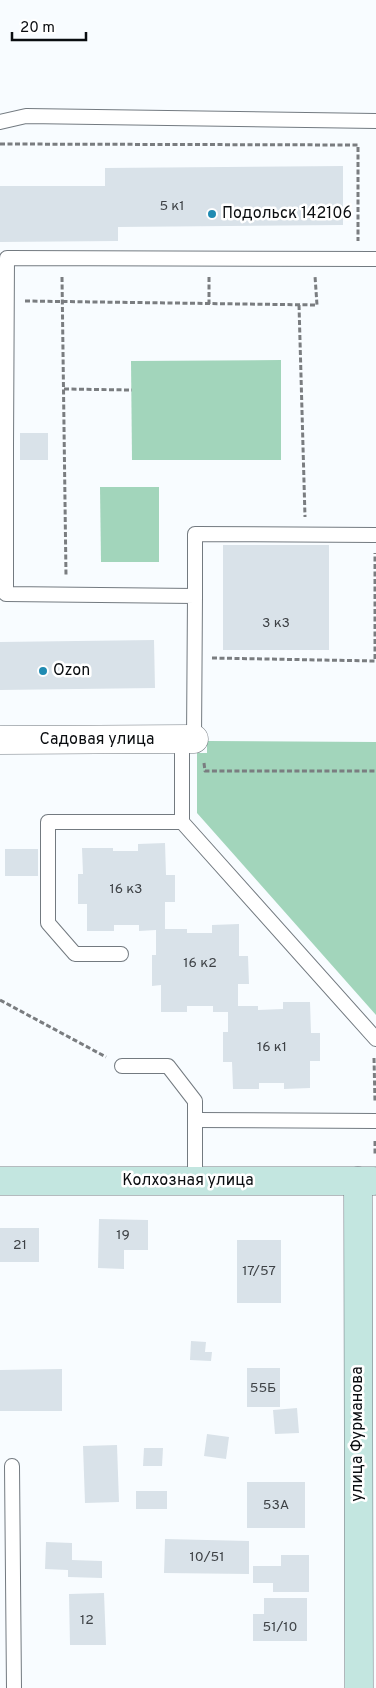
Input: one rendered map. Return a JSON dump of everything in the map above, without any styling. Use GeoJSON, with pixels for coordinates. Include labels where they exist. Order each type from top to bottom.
{"type":"FeatureCollection","features":[{"type":"Feature","properties":{"kind":"street","name":"Садовая улица"},"geometry":{"type":"LineString","coordinates":[[0,740],[193,745]]}},
{"type":"Feature","properties":{"kind":"street","name":"Колхозная улица"},"geometry":{"type":"LineString","coordinates":[[0,1181],[367,1181]]}},
{"type":"Feature","properties":{"kind":"street","name":"улица Фурманова"},"geometry":{"type":"LineString","coordinates":[[359,1688],[367,1181]]}},
{"type":"Feature","properties":{"kind":"lane"},"geometry":{"type":"LineString","coordinates":[[0,122],[26,116],[376,121]]}},
{"type":"Feature","properties":{"kind":"lane"},"geometry":{"type":"LineString","coordinates":[[195,596],[6,594],[3,445],[7,258],[376,259]]}},
{"type":"Feature","properties":{"kind":"lane"},"geometry":{"type":"LineString","coordinates":[[182,822],[193,745],[195,534],[376,535]]}},
{"type":"Feature","properties":{"kind":"lane"},"geometry":{"type":"LineString","coordinates":[[121,954],[75,954],[48,923],[48,822],[182,822],[376,1039]]}},
{"type":"Feature","properties":{"kind":"lane"},"geometry":{"type":"LineString","coordinates":[[122,1066],[168,1066],[195,1101],[195,1181]]}},
{"type":"Feature","properties":{"kind":"lane"},"geometry":{"type":"LineString","coordinates":[[195,1120],[376,1121]]}},
{"type":"Feature","properties":{"kind":"lane"},"geometry":{"type":"LineString","coordinates":[[12,1466],[14,1688]]}},
{"type":"Feature","properties":{"kind":"path"},"geometry":{"type":"LineString","coordinates":[[0,144],[358,145],[358,259]]}},
{"type":"Feature","properties":{"kind":"path"},"geometry":{"type":"LineString","coordinates":[[62,259],[67,595]]}},
{"type":"Feature","properties":{"kind":"path"},"geometry":{"type":"LineString","coordinates":[[209,259],[209,304]]}},
{"type":"Feature","properties":{"kind":"path"},"geometry":{"type":"LineString","coordinates":[[7,301],[317,305],[314,259]]}},
{"type":"Feature","properties":{"kind":"path"},"geometry":{"type":"LineString","coordinates":[[299,305],[306,535]]}},
{"type":"Feature","properties":{"kind":"path"},"geometry":{"type":"LineString","coordinates":[[64,389],[132,390]]}},
{"type":"Feature","properties":{"kind":"path"},"geometry":{"type":"LineString","coordinates":[[203,658],[375,661],[375,544]]}},
{"type":"Feature","properties":{"kind":"path"},"geometry":{"type":"LineString","coordinates":[[193,745],[205,771],[376,771]]}},
{"type":"Feature","properties":{"kind":"path"},"geometry":{"type":"LineString","coordinates":[[0,1000],[122,1066]]}},
{"type":"Feature","properties":{"kind":"green space"},"geometry":{"type":"Polygon","coordinates":[[[281,360],[281,460],[132,460],[131,361],[281,360]]]}},
{"type":"Feature","properties":{"kind":"green space"},"geometry":{"type":"Polygon","coordinates":[[[100,487],[159,487],[159,562],[101,562],[100,487]]]}},
{"type":"Feature","properties":{"kind":"green space"},"geometry":{"type":"Polygon","coordinates":[[[207,741],[376,742],[376,1015],[197,813],[197,753],[207,753],[207,741]]]}},
{"type":"Feature","properties":{"kind":"building"},"geometry":{"type":"Polygon","coordinates":[[[343,166],[343,225],[118,227],[118,241],[0,242],[0,186],[105,186],[105,168],[343,166]]]}},
{"type":"Feature","properties":{"kind":"building"},"geometry":{"type":"Polygon","coordinates":[[[20,433],[48,433],[48,460],[20,460],[20,433]]]}},
{"type":"Feature","properties":{"kind":"building"},"geometry":{"type":"Polygon","coordinates":[[[223,545],[329,545],[329,650],[223,650],[223,545]]]}},
{"type":"Feature","properties":{"kind":"building"},"geometry":{"type":"Polygon","coordinates":[[[154,640],[155,688],[0,690],[0,642],[154,640]]]}},
{"type":"Feature","properties":{"kind":"building"},"geometry":{"type":"Polygon","coordinates":[[[165,843],[166,875],[175,875],[175,902],[165,902],[165,929],[187,929],[187,933],[212,933],[212,925],[239,924],[239,956],[248,956],[249,984],[238,984],[238,1006],[258,1006],[258,1010],[283,1009],[283,1002],[310,1002],[311,1033],[320,1033],[320,1061],[310,1061],[310,1088],[284,1089],[284,1083],[259,1083],[259,1089],[233,1089],[232,1062],[223,1062],[223,1032],[228,1032],[228,1012],[213,1012],[213,1006],[187,1006],[187,1012],[161,1012],[161,985],[152,986],[152,955],[156,955],[156,930],[139,931],[139,925],[114,925],[114,931],[87,931],[87,904],[78,904],[78,874],[83,874],[82,848],[113,848],[113,851],[138,851],[138,844],[165,843]]]}},
{"type":"Feature","properties":{"kind":"building"},"geometry":{"type":"Polygon","coordinates":[[[5,849],[38,849],[38,876],[5,876],[5,849]]]}},
{"type":"Feature","properties":{"kind":"building"},"geometry":{"type":"Polygon","coordinates":[[[99,1219],[148,1220],[148,1250],[124,1250],[124,1269],[98,1268],[99,1219]]]}},
{"type":"Feature","properties":{"kind":"building"},"geometry":{"type":"Polygon","coordinates":[[[0,1228],[39,1228],[39,1262],[0,1262],[0,1228]]]}},
{"type":"Feature","properties":{"kind":"building"},"geometry":{"type":"Polygon","coordinates":[[[237,1240],[281,1240],[281,1303],[237,1303],[237,1240]]]}},
{"type":"Feature","properties":{"kind":"building"},"geometry":{"type":"Polygon","coordinates":[[[191,1341],[206,1342],[205,1352],[212,1352],[211,1361],[190,1360],[191,1341]]]}},
{"type":"Feature","properties":{"kind":"building"},"geometry":{"type":"Polygon","coordinates":[[[247,1368],[280,1368],[280,1407],[247,1407],[247,1368]]]}},
{"type":"Feature","properties":{"kind":"building"},"geometry":{"type":"Polygon","coordinates":[[[62,1369],[62,1411],[0,1411],[0,1370],[62,1369]]]}},
{"type":"Feature","properties":{"kind":"building"},"geometry":{"type":"Polygon","coordinates":[[[297,1408],[299,1433],[275,1434],[273,1410],[297,1408]]]}},
{"type":"Feature","properties":{"kind":"building"},"geometry":{"type":"Polygon","coordinates":[[[207,1434],[229,1437],[226,1459],[204,1456],[207,1434]]]}},
{"type":"Feature","properties":{"kind":"building"},"geometry":{"type":"Polygon","coordinates":[[[117,1445],[119,1502],[85,1503],[83,1446],[117,1445]]]}},
{"type":"Feature","properties":{"kind":"building"},"geometry":{"type":"Polygon","coordinates":[[[144,1448],[163,1448],[162,1466],[143,1466],[144,1448]]]}},
{"type":"Feature","properties":{"kind":"building"},"geometry":{"type":"Polygon","coordinates":[[[247,1482],[305,1482],[305,1528],[247,1528],[247,1482]]]}},
{"type":"Feature","properties":{"kind":"building"},"geometry":{"type":"Polygon","coordinates":[[[136,1491],[167,1491],[167,1509],[136,1509],[136,1491]]]}},
{"type":"Feature","properties":{"kind":"building"},"geometry":{"type":"Polygon","coordinates":[[[165,1539],[249,1541],[249,1574],[164,1573],[165,1539]]]}},
{"type":"Feature","properties":{"kind":"building"},"geometry":{"type":"Polygon","coordinates":[[[46,1542],[72,1543],[72,1560],[102,1561],[102,1578],[68,1577],[68,1570],[45,1569],[46,1542]]]}},
{"type":"Feature","properties":{"kind":"building"},"geometry":{"type":"Polygon","coordinates":[[[281,1555],[309,1555],[309,1592],[273,1592],[273,1583],[253,1583],[253,1566],[281,1566],[281,1555]]]}},
{"type":"Feature","properties":{"kind":"building"},"geometry":{"type":"Polygon","coordinates":[[[104,1593],[106,1645],[70,1645],[69,1594],[104,1593]]]}},
{"type":"Feature","properties":{"kind":"building"},"geometry":{"type":"Polygon","coordinates":[[[264,1598],[307,1598],[307,1641],[253,1641],[253,1614],[264,1614],[264,1598]]]}},
{"type":"Feature","properties":{"kind":"place","name":"Подольск 142106"},"geometry":{"type":"Point","coordinates":[212,214]}},
{"type":"Feature","properties":{"kind":"place","name":"Ozon"},"geometry":{"type":"Point","coordinates":[43,671]}}]}
